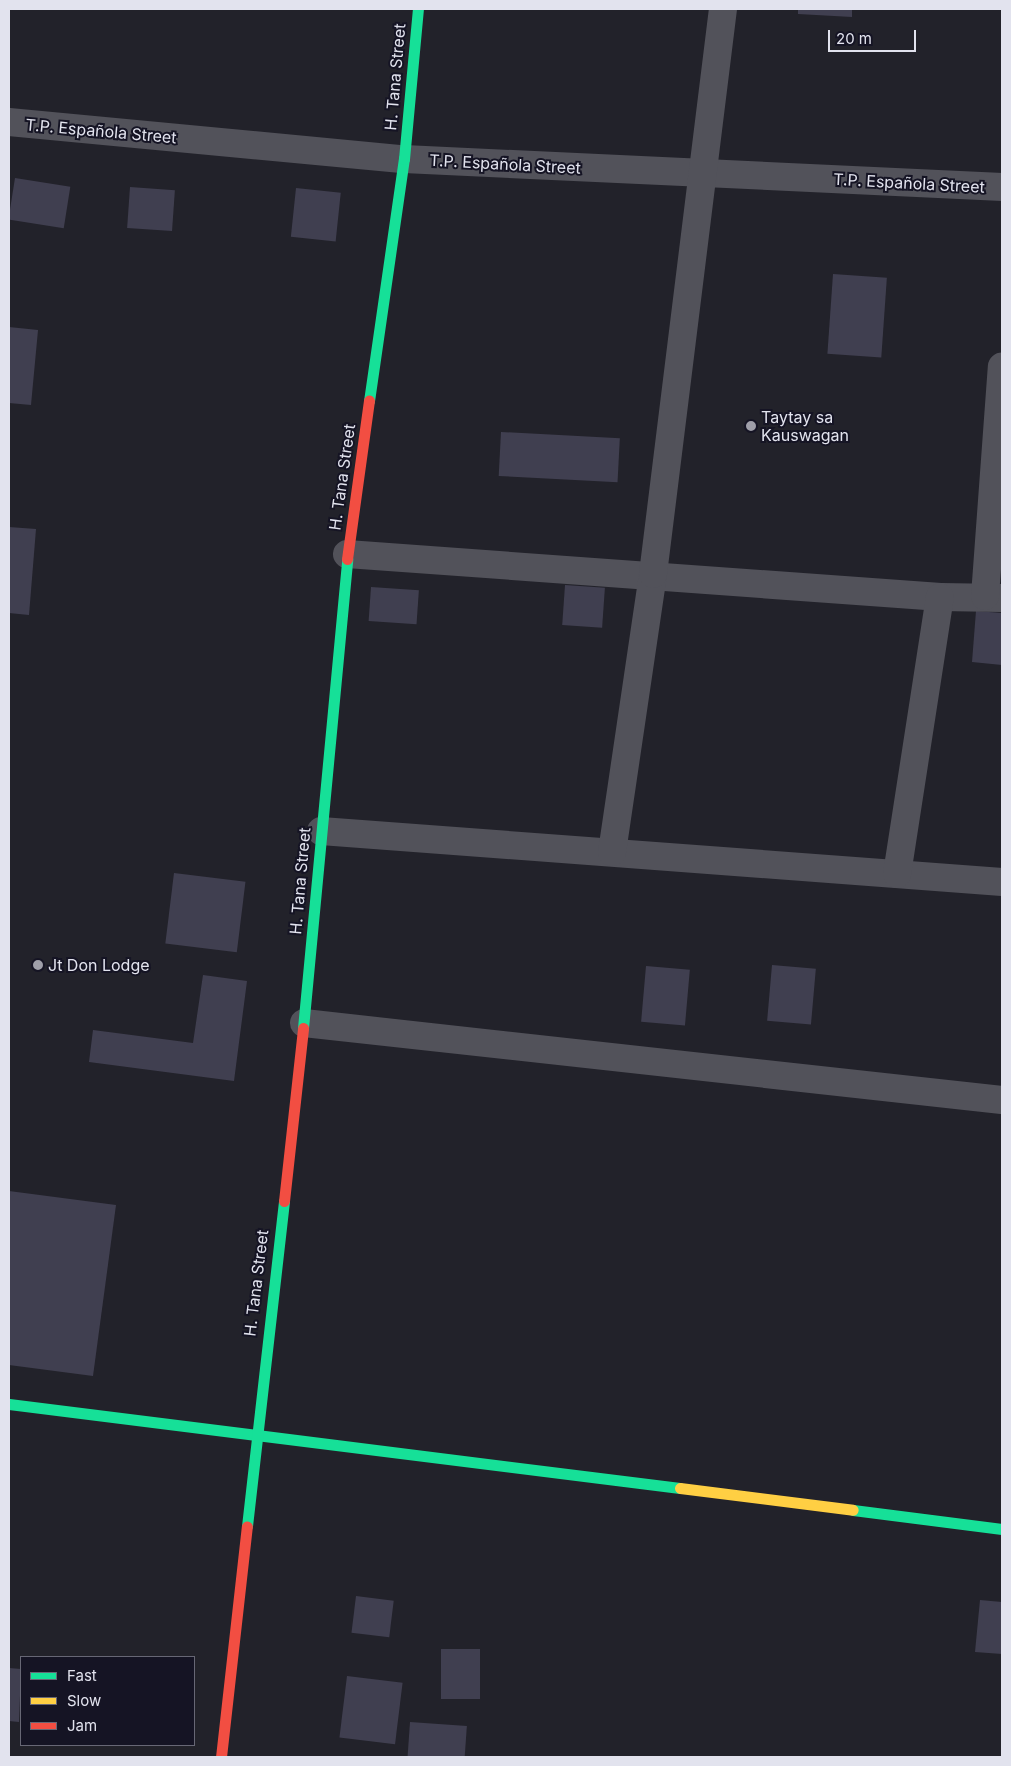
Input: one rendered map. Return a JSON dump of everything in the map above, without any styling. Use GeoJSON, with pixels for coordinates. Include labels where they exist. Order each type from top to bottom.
{"type":"FeatureCollection","features":[{"type":"Feature","properties":{"kind":"street","name":"H. Tana Street"},"geometry":{"type":"LineString","coordinates":[[221,1757],[255,1435],[304,1023],[347,554],[404,159],[418,9]]}},
{"type":"Feature","properties":{"kind":"street"},"geometry":{"type":"LineString","coordinates":[[612,852],[653,574],[700,174],[723,9]]}},
{"type":"Feature","properties":{"kind":"street","name":"T.P. Española Street"},"geometry":{"type":"LineString","coordinates":[[9,122],[404,159],[1002,187]]}},
{"type":"Feature","properties":{"kind":"street"},"geometry":{"type":"LineString","coordinates":[[347,554],[653,574],[940,597],[993,597],[1002,367]]}},
{"type":"Feature","properties":{"kind":"street"},"geometry":{"type":"LineString","coordinates":[[898,874],[940,597]]}},
{"type":"Feature","properties":{"kind":"street"},"geometry":{"type":"LineString","coordinates":[[321,831],[1002,882]]}},
{"type":"Feature","properties":{"kind":"street"},"geometry":{"type":"LineString","coordinates":[[304,1023],[1002,1100]]}},
{"type":"Feature","properties":{"kind":"street"},"geometry":{"type":"LineString","coordinates":[[9,1404],[1002,1529]]}},
{"type":"Feature","properties":{"kind":"building"},"geometry":{"type":"Polygon","coordinates":[[[798,9],[852,9],[852,17],[798,14],[798,9]]]}},
{"type":"Feature","properties":{"kind":"building"},"geometry":{"type":"Polygon","coordinates":[[[15,178],[70,187],[64,228],[9,220],[15,178]]]}},
{"type":"Feature","properties":{"kind":"building"},"geometry":{"type":"Polygon","coordinates":[[[130,187],[175,190],[172,231],[127,228],[130,187]]]}},
{"type":"Feature","properties":{"kind":"building"},"geometry":{"type":"Polygon","coordinates":[[[296,188],[341,193],[336,241],[291,237],[296,188]]]}},
{"type":"Feature","properties":{"kind":"building"},"geometry":{"type":"Polygon","coordinates":[[[833,274],[887,278],[881,358],[827,354],[833,274]]]}},
{"type":"Feature","properties":{"kind":"building"},"geometry":{"type":"Polygon","coordinates":[[[9,327],[38,330],[31,405],[9,403],[9,327]]]}},
{"type":"Feature","properties":{"kind":"building"},"geometry":{"type":"Polygon","coordinates":[[[501,432],[620,438],[618,482],[499,476],[501,432]]]}},
{"type":"Feature","properties":{"kind":"building"},"geometry":{"type":"Polygon","coordinates":[[[9,527],[36,529],[29,615],[9,613],[9,527]]]}},
{"type":"Feature","properties":{"kind":"building"},"geometry":{"type":"Polygon","coordinates":[[[565,585],[605,588],[602,628],[562,625],[565,585]]]}},
{"type":"Feature","properties":{"kind":"building"},"geometry":{"type":"Polygon","coordinates":[[[371,587],[419,590],[417,624],[369,621],[371,587]]]}},
{"type":"Feature","properties":{"kind":"building"},"geometry":{"type":"Polygon","coordinates":[[[976,611],[1002,613],[1002,665],[972,662],[976,611]]]}},
{"type":"Feature","properties":{"kind":"building"},"geometry":{"type":"Polygon","coordinates":[[[174,873],[245,882],[237,952],[165,943],[174,873]]]}},
{"type":"Feature","properties":{"kind":"building"},"geometry":{"type":"Polygon","coordinates":[[[772,965],[816,969],[811,1025],[767,1021],[772,965]]]}},
{"type":"Feature","properties":{"kind":"building"},"geometry":{"type":"Polygon","coordinates":[[[646,966],[690,970],[685,1026],[641,1022],[646,966]]]}},
{"type":"Feature","properties":{"kind":"building"},"geometry":{"type":"Polygon","coordinates":[[[203,975],[247,981],[234,1081],[89,1062],[93,1030],[193,1043],[203,975]]]}},
{"type":"Feature","properties":{"kind":"building"},"geometry":{"type":"Polygon","coordinates":[[[9,1191],[116,1205],[93,1376],[9,1365],[9,1191]]]}},
{"type":"Feature","properties":{"kind":"building"},"geometry":{"type":"Polygon","coordinates":[[[356,1596],[394,1601],[389,1637],[351,1633],[356,1596]]]}},
{"type":"Feature","properties":{"kind":"building"},"geometry":{"type":"Polygon","coordinates":[[[980,1600],[1002,1602],[1002,1654],[975,1652],[980,1600]]]}},
{"type":"Feature","properties":{"kind":"building"},"geometry":{"type":"Polygon","coordinates":[[[441,1649],[480,1649],[480,1699],[441,1699],[441,1649]]]}},
{"type":"Feature","properties":{"kind":"building"},"geometry":{"type":"Polygon","coordinates":[[[9,1668],[20,1669],[19,1722],[9,1721],[9,1668]]]}},
{"type":"Feature","properties":{"kind":"building"},"geometry":{"type":"Polygon","coordinates":[[[347,1676],[403,1683],[395,1744],[339,1738],[347,1676]]]}},
{"type":"Feature","properties":{"kind":"building"},"geometry":{"type":"Polygon","coordinates":[[[410,1722],[467,1726],[465,1757],[408,1757],[410,1722]]]}},
{"type":"Feature","properties":{"kind":"traffic: fast"},"geometry":{"type":"LineString","coordinates":[[369,401],[404,159],[418,9]]}},
{"type":"Feature","properties":{"kind":"traffic: fast"},"geometry":{"type":"LineString","coordinates":[[303,1028],[347,559]]}},
{"type":"Feature","properties":{"kind":"traffic: fast"},"geometry":{"type":"LineString","coordinates":[[247,1526],[284,1201]]}},
{"type":"Feature","properties":{"kind":"traffic: fast"},"geometry":{"type":"LineString","coordinates":[[9,1404],[680,1488]]}},
{"type":"Feature","properties":{"kind":"traffic: fast"},"geometry":{"type":"LineString","coordinates":[[853,1510],[1002,1529]]}},
{"type":"Feature","properties":{"kind":"traffic: slow"},"geometry":{"type":"LineString","coordinates":[[680,1488],[853,1510]]}},
{"type":"Feature","properties":{"kind":"traffic: jam"},"geometry":{"type":"LineString","coordinates":[[347,559],[369,401]]}},
{"type":"Feature","properties":{"kind":"traffic: jam"},"geometry":{"type":"LineString","coordinates":[[284,1201],[303,1028]]}},
{"type":"Feature","properties":{"kind":"traffic: jam"},"geometry":{"type":"LineString","coordinates":[[221,1757],[247,1526]]}},
{"type":"Feature","properties":{"kind":"place","name":"Taytay sa Kauswagan"},"geometry":{"type":"Point","coordinates":[751,426]}},
{"type":"Feature","properties":{"kind":"place","name":"Jt Don Lodge"},"geometry":{"type":"Point","coordinates":[38,965]}}]}
